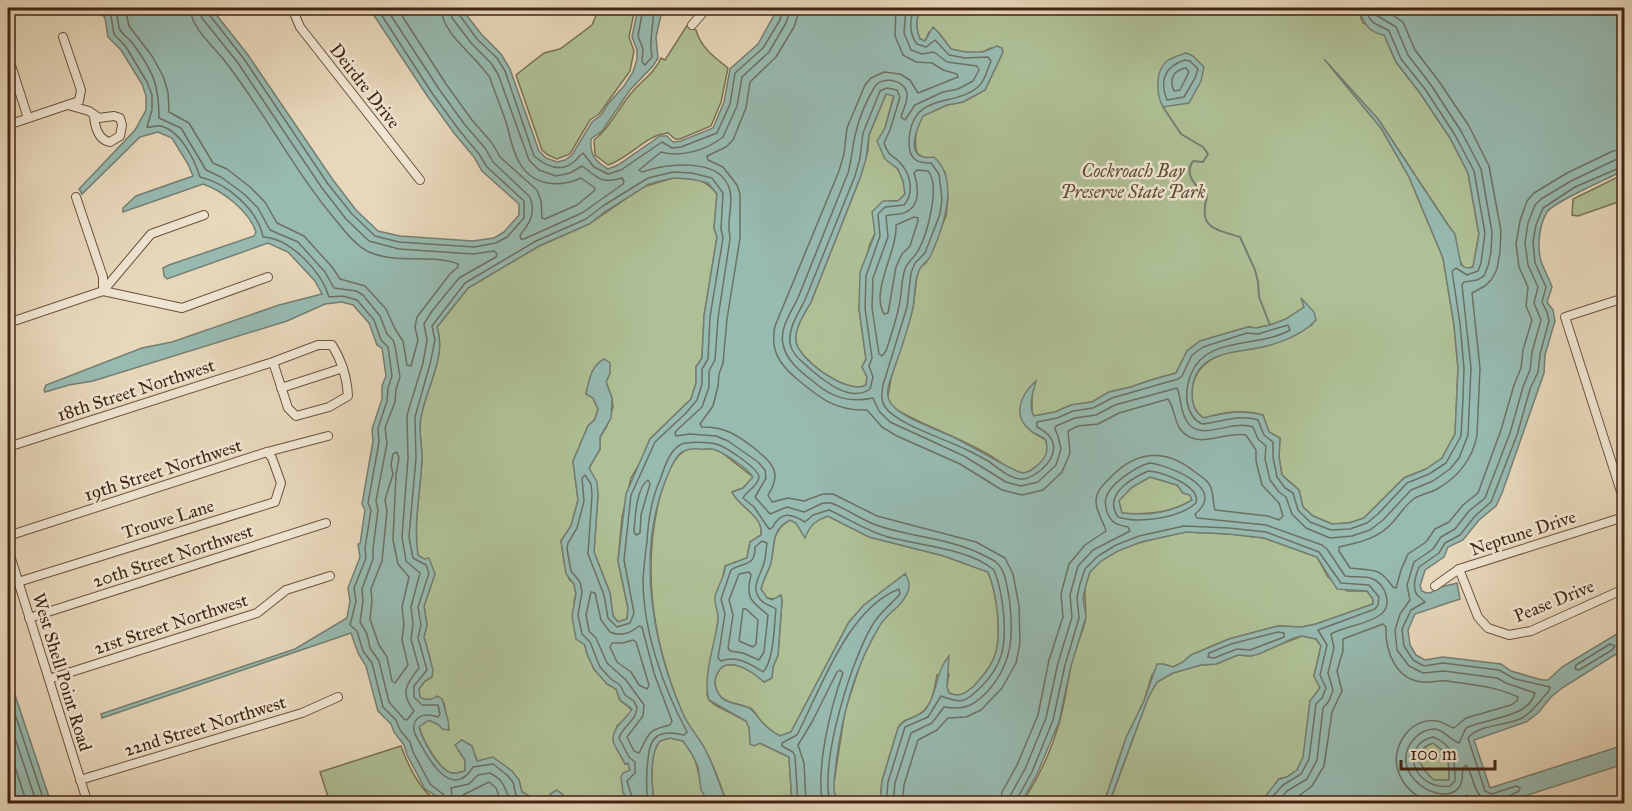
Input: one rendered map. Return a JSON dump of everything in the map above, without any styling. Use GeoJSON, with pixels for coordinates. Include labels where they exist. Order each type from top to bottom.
{"type":"FeatureCollection","features":[{"type":"Feature","properties":{"kind":"street","name":"Deirdre Drive"},"geometry":{"type":"LineString","coordinates":[[292,8],[300,27],[420,180]]}},
{"type":"Feature","properties":{"kind":"street"},"geometry":{"type":"LineString","coordinates":[[692,25],[707,8]]}},
{"type":"Feature","properties":{"kind":"street"},"geometry":{"type":"LineString","coordinates":[[8,125],[79,101],[81,90],[63,37]]}},
{"type":"Feature","properties":{"kind":"street"},"geometry":{"type":"LineString","coordinates":[[8,56],[28,118]]}},
{"type":"Feature","properties":{"kind":"street"},"geometry":{"type":"LineString","coordinates":[[68,105],[89,111],[99,118],[114,116],[120,118],[122,125],[120,136],[113,142],[103,140],[96,128],[94,116]]}},
{"type":"Feature","properties":{"kind":"street"},"geometry":{"type":"LineString","coordinates":[[76,197],[103,277],[103,291]]}},
{"type":"Feature","properties":{"kind":"street"},"geometry":{"type":"LineString","coordinates":[[8,323],[103,291],[151,234],[204,215]]}},
{"type":"Feature","properties":{"kind":"street"},"geometry":{"type":"LineString","coordinates":[[103,291],[182,309],[268,277]]}},
{"type":"Feature","properties":{"kind":"street"},"geometry":{"type":"LineString","coordinates":[[1624,298],[1565,317],[1624,501]]}},
{"type":"Feature","properties":{"kind":"street","name":"18th Street Northwest"},"geometry":{"type":"LineString","coordinates":[[8,447],[273,362],[318,345],[332,345],[343,368]]}},
{"type":"Feature","properties":{"kind":"street"},"geometry":{"type":"LineString","coordinates":[[273,362],[281,388],[288,408],[296,416],[329,406],[348,396],[347,380],[343,368],[281,388]]}},
{"type":"Feature","properties":{"kind":"street","name":"19th Street Northwest"},"geometry":{"type":"LineString","coordinates":[[8,536],[267,452],[328,436]]}},
{"type":"Feature","properties":{"kind":"street","name":"Trouve Lane"},"geometry":{"type":"LineString","coordinates":[[18,582],[275,502],[281,483],[272,458],[267,452]]}},
{"type":"Feature","properties":{"kind":"street","name":"Neptune Drive"},"geometry":{"type":"LineString","coordinates":[[1435,586],[1460,569],[1624,517]]}},
{"type":"Feature","properties":{"kind":"street","name":"20th Street Northwest"},"geometry":{"type":"LineString","coordinates":[[29,618],[326,523]]}},
{"type":"Feature","properties":{"kind":"street","name":"West Shell Point Road"},"geometry":{"type":"LineString","coordinates":[[8,549],[88,804]]}},
{"type":"Feature","properties":{"kind":"street","name":"Pease Drive"},"geometry":{"type":"LineString","coordinates":[[1460,569],[1478,617],[1488,628],[1509,635],[1531,631],[1624,589]]}},
{"type":"Feature","properties":{"kind":"street","name":"21st Street Northwest"},"geometry":{"type":"LineString","coordinates":[[49,679],[257,613],[286,590],[330,576]]}},
{"type":"Feature","properties":{"kind":"street","name":"22nd Street Northwest"},"geometry":{"type":"LineString","coordinates":[[80,780],[302,713],[338,698]]}},
{"type":"Feature","properties":{"kind":"green space"},"geometry":{"type":"Polygon","coordinates":[[[599,8],[635,8],[629,37],[634,51],[630,71],[599,114],[590,120],[570,154],[557,159],[542,150],[516,75],[544,53],[560,49],[592,25],[599,8]]]}},
{"type":"Feature","properties":{"kind":"green space","name":"Cockroach Bay Preserve State Park"},"geometry":{"type":"Polygon","coordinates":[[[922,8],[1357,8],[1363,23],[1384,34],[1396,62],[1450,138],[1468,173],[1479,234],[1473,267],[1466,269],[1460,260],[1452,231],[1378,119],[1335,72],[1381,128],[1409,177],[1443,258],[1454,325],[1458,368],[1455,434],[1442,458],[1426,469],[1404,478],[1364,518],[1349,523],[1332,524],[1313,516],[1303,507],[1299,490],[1282,475],[1279,457],[1280,438],[1269,432],[1263,415],[1233,412],[1204,418],[1198,414],[1193,405],[1192,394],[1196,376],[1200,370],[1220,355],[1256,348],[1312,325],[1302,300],[1304,307],[1286,319],[1270,325],[1248,327],[1200,341],[1187,351],[1176,373],[1109,392],[1092,402],[1071,405],[1055,412],[1034,416],[1032,396],[1024,423],[1032,432],[1046,440],[1048,449],[1042,461],[1026,472],[1012,470],[973,446],[897,410],[889,403],[891,378],[913,308],[917,275],[920,267],[926,263],[946,216],[948,198],[945,172],[917,153],[915,143],[917,129],[922,116],[947,105],[963,102],[985,90],[1003,52],[990,48],[976,53],[951,49],[939,33],[929,32],[925,41],[920,39],[917,23],[922,8]]]}},
{"type":"Feature","properties":{"kind":"green space"},"geometry":{"type":"Polygon","coordinates":[[[688,24],[696,30],[701,42],[709,52],[728,68],[721,102],[711,126],[680,139],[675,139],[668,133],[652,138],[608,165],[595,155],[594,140],[605,130],[633,91],[652,72],[661,58],[665,60],[688,24]]]}},
{"type":"Feature","properties":{"kind":"green space"},"geometry":{"type":"Polygon","coordinates":[[[886,94],[894,95],[885,128],[894,165],[902,178],[905,194],[898,201],[890,201],[870,244],[863,269],[859,308],[866,359],[862,367],[867,377],[866,385],[858,387],[836,381],[814,366],[799,349],[796,336],[798,326],[811,302],[860,178],[868,150],[869,135],[886,94]]]}},
{"type":"Feature","properties":{"kind":"green space"},"geometry":{"type":"Polygon","coordinates":[[[1624,174],[1624,200],[1578,216],[1572,215],[1573,199],[1624,174]]]}},
{"type":"Feature","properties":{"kind":"green space"},"geometry":{"type":"Polygon","coordinates":[[[673,178],[703,182],[717,194],[714,228],[717,237],[704,316],[702,358],[696,367],[696,383],[691,399],[650,439],[631,478],[622,517],[618,561],[628,608],[627,619],[618,622],[613,616],[610,593],[594,552],[598,495],[589,468],[600,449],[600,437],[607,426],[613,407],[606,382],[610,373],[592,372],[586,393],[593,398],[598,409],[573,461],[578,500],[571,526],[561,541],[569,579],[574,584],[576,594],[574,601],[587,654],[594,669],[607,684],[616,689],[620,700],[632,710],[628,717],[617,726],[613,741],[625,764],[628,763],[630,770],[623,792],[629,803],[567,803],[562,794],[552,798],[556,803],[534,803],[531,797],[522,792],[519,780],[477,761],[472,746],[462,740],[458,750],[465,760],[465,771],[451,773],[446,770],[431,752],[419,726],[429,720],[449,730],[444,703],[434,699],[424,700],[420,697],[419,689],[425,681],[432,677],[424,637],[427,625],[424,606],[435,574],[424,559],[418,555],[416,531],[422,458],[420,422],[438,361],[437,327],[468,288],[539,246],[589,224],[643,187],[673,178]]]}},
{"type":"Feature","properties":{"kind":"green space"},"geometry":{"type":"Polygon","coordinates":[[[690,448],[713,449],[721,452],[753,477],[743,488],[732,492],[759,522],[761,535],[750,542],[747,558],[725,566],[717,607],[719,613],[707,695],[715,705],[746,721],[759,743],[789,757],[792,803],[727,803],[710,759],[683,714],[664,661],[653,607],[651,552],[654,524],[664,482],[670,468],[679,455],[690,448]]]}},
{"type":"Feature","properties":{"kind":"green space"},"geometry":{"type":"Polygon","coordinates":[[[1150,477],[1177,485],[1183,493],[1190,495],[1192,500],[1176,508],[1158,512],[1122,513],[1118,501],[1132,487],[1150,477]]]}},
{"type":"Feature","properties":{"kind":"green space"},"geometry":{"type":"Polygon","coordinates":[[[828,516],[869,537],[944,556],[988,572],[996,602],[998,636],[991,664],[974,686],[960,695],[949,693],[947,687],[949,674],[937,675],[933,694],[925,710],[903,722],[898,728],[882,781],[880,803],[838,803],[833,789],[845,711],[862,659],[880,624],[888,615],[905,574],[864,605],[849,622],[791,732],[780,736],[775,733],[750,708],[722,697],[715,684],[717,674],[727,665],[740,666],[764,682],[772,678],[773,667],[778,655],[782,600],[767,598],[761,589],[772,559],[774,540],[783,525],[790,520],[809,528],[815,521],[828,516]]]}},
{"type":"Feature","properties":{"kind":"green space"},"geometry":{"type":"Polygon","coordinates":[[[1186,532],[1264,538],[1317,557],[1328,577],[1347,591],[1367,591],[1373,599],[1373,604],[1316,624],[1302,627],[1278,626],[1229,639],[1191,655],[1173,667],[1163,664],[1152,675],[1144,701],[1126,738],[1104,803],[1021,804],[1044,764],[1060,720],[1072,660],[1085,622],[1085,585],[1090,572],[1097,563],[1108,556],[1134,544],[1186,532]]]}},
{"type":"Feature","properties":{"kind":"green space"},"geometry":{"type":"Polygon","coordinates":[[[1302,636],[1316,639],[1321,646],[1314,676],[1320,688],[1310,701],[1304,757],[1297,770],[1279,779],[1265,798],[1266,803],[1109,804],[1148,698],[1157,682],[1173,673],[1201,665],[1216,664],[1238,655],[1251,656],[1302,636]]]}},
{"type":"Feature","properties":{"kind":"green space"},"geometry":{"type":"Polygon","coordinates":[[[670,738],[683,741],[691,753],[696,763],[702,789],[709,803],[654,804],[652,771],[654,754],[660,741],[670,738]]]}},
{"type":"Feature","properties":{"kind":"green space"},"geometry":{"type":"Polygon","coordinates":[[[1433,743],[1446,755],[1449,780],[1434,780],[1422,766],[1420,755],[1426,746],[1433,743]]]}},
{"type":"Feature","properties":{"kind":"green space"},"geometry":{"type":"Polygon","coordinates":[[[401,746],[415,776],[430,796],[436,800],[436,803],[345,803],[343,799],[330,803],[320,772],[401,746]]]}},
{"type":"Feature","properties":{"kind":"water"},"geometry":{"type":"Polygon","coordinates":[[[97,8],[211,8],[248,55],[333,180],[356,210],[378,231],[400,236],[473,241],[494,238],[504,232],[519,215],[519,204],[482,171],[428,97],[369,8],[461,8],[482,35],[501,54],[510,69],[539,151],[546,158],[557,162],[572,155],[592,122],[601,115],[633,72],[637,50],[632,37],[638,8],[658,8],[661,15],[656,37],[658,58],[630,90],[602,131],[591,139],[594,157],[608,169],[618,165],[660,136],[667,136],[673,142],[681,141],[713,128],[724,102],[730,69],[758,44],[778,8],[922,8],[917,23],[920,39],[925,41],[933,27],[951,49],[983,52],[997,46],[1002,48],[1003,52],[985,90],[963,102],[947,105],[923,116],[916,132],[915,150],[924,157],[934,157],[942,167],[948,191],[947,204],[936,244],[930,257],[920,268],[917,277],[911,316],[888,389],[892,406],[916,421],[958,439],[1018,472],[1025,473],[1039,464],[1047,450],[1046,440],[1027,427],[1020,414],[1025,393],[1036,381],[1031,403],[1034,416],[1055,412],[1071,405],[1092,402],[1109,392],[1176,373],[1187,351],[1200,341],[1248,327],[1270,325],[1286,319],[1304,307],[1301,298],[1314,312],[1316,320],[1310,326],[1278,343],[1212,359],[1197,372],[1192,394],[1196,411],[1204,418],[1240,412],[1263,415],[1269,432],[1280,438],[1279,457],[1282,475],[1299,490],[1303,507],[1313,516],[1332,524],[1349,523],[1364,518],[1404,478],[1426,469],[1442,458],[1455,434],[1458,368],[1454,325],[1443,258],[1409,177],[1381,128],[1324,59],[1378,119],[1455,234],[1461,265],[1470,268],[1473,267],[1479,234],[1468,173],[1450,138],[1396,62],[1384,35],[1373,31],[1366,25],[1357,8],[1624,8],[1624,170],[1560,202],[1552,207],[1544,217],[1539,249],[1541,261],[1552,287],[1547,302],[1553,310],[1555,321],[1545,355],[1544,373],[1496,506],[1479,520],[1463,540],[1448,547],[1444,557],[1425,570],[1420,586],[1422,591],[1430,593],[1441,587],[1457,583],[1460,599],[1415,614],[1408,630],[1410,645],[1416,655],[1425,660],[1443,657],[1501,664],[1511,671],[1542,680],[1548,680],[1562,667],[1620,632],[1624,640],[1624,649],[1562,688],[1526,722],[1474,740],[1490,788],[1624,745],[1624,764],[1503,803],[1314,804],[1312,801],[1266,803],[1264,798],[1279,779],[1297,770],[1303,757],[1310,701],[1320,688],[1314,676],[1321,646],[1316,639],[1302,636],[1259,654],[1238,655],[1216,664],[1201,665],[1173,673],[1157,682],[1148,698],[1109,803],[1104,803],[1126,738],[1144,701],[1157,664],[1173,667],[1191,655],[1229,639],[1278,626],[1302,627],[1316,624],[1373,604],[1373,599],[1367,591],[1337,589],[1317,557],[1264,538],[1186,532],[1141,542],[1118,551],[1101,561],[1090,572],[1083,597],[1086,617],[1071,666],[1059,722],[1037,774],[1021,803],[880,803],[882,781],[898,728],[926,709],[933,696],[944,662],[949,656],[947,686],[949,693],[956,695],[971,689],[991,664],[998,636],[996,602],[988,572],[944,556],[869,537],[828,516],[814,524],[805,538],[796,523],[790,520],[783,524],[776,534],[772,559],[761,589],[767,598],[772,600],[781,595],[782,600],[778,655],[773,667],[772,678],[764,682],[740,666],[727,665],[721,668],[715,681],[718,693],[725,700],[751,709],[766,726],[780,736],[791,732],[849,622],[864,605],[905,574],[909,582],[907,593],[879,627],[870,643],[850,693],[834,779],[838,803],[792,803],[789,757],[760,743],[754,746],[750,744],[746,721],[709,700],[708,671],[718,620],[716,593],[725,566],[747,558],[750,542],[761,535],[761,528],[755,517],[732,492],[743,488],[753,477],[734,460],[716,450],[692,449],[686,450],[677,457],[666,479],[657,507],[650,567],[652,598],[656,628],[672,687],[686,719],[710,759],[727,803],[709,803],[701,790],[698,767],[692,754],[683,741],[670,738],[660,741],[654,754],[652,770],[654,803],[629,803],[623,792],[621,777],[623,773],[630,770],[628,763],[625,764],[616,748],[613,738],[616,729],[632,709],[620,700],[616,689],[607,684],[594,669],[585,645],[576,639],[572,616],[576,594],[574,584],[566,574],[561,541],[571,526],[578,500],[573,461],[598,409],[593,398],[586,394],[588,384],[593,369],[604,359],[610,363],[610,373],[606,382],[612,398],[611,418],[600,437],[600,449],[589,468],[597,482],[598,495],[594,552],[610,593],[613,616],[618,622],[627,619],[628,608],[618,561],[626,494],[650,439],[691,399],[696,383],[696,367],[702,358],[704,316],[717,237],[714,228],[717,194],[708,183],[673,178],[649,184],[589,224],[539,246],[468,288],[437,327],[438,361],[420,422],[422,458],[416,531],[418,555],[424,559],[429,558],[435,574],[424,606],[427,625],[424,637],[433,670],[432,677],[425,681],[419,689],[422,698],[429,700],[437,696],[442,699],[449,730],[442,729],[429,720],[419,727],[431,753],[446,770],[451,773],[465,771],[465,760],[455,745],[462,740],[472,746],[477,761],[493,757],[512,771],[519,780],[522,792],[531,797],[534,803],[439,803],[439,798],[425,789],[404,745],[391,724],[378,711],[366,666],[358,653],[351,633],[102,718],[101,714],[295,649],[347,618],[350,601],[348,588],[360,557],[358,544],[360,544],[365,510],[362,504],[373,441],[372,429],[382,399],[382,386],[386,376],[382,348],[377,345],[369,323],[353,305],[342,302],[325,304],[287,321],[93,381],[45,392],[46,385],[142,348],[172,342],[279,305],[322,294],[315,281],[288,252],[268,243],[167,279],[163,268],[254,236],[256,232],[253,224],[241,209],[219,192],[203,184],[123,212],[123,208],[136,196],[193,176],[172,138],[158,132],[140,137],[82,194],[79,189],[135,130],[146,110],[146,96],[142,84],[121,50],[108,37],[105,18],[97,8]],[[886,94],[869,135],[866,159],[860,178],[811,302],[798,326],[796,337],[799,349],[815,366],[837,381],[858,387],[866,385],[867,377],[862,367],[866,359],[859,308],[860,272],[875,234],[872,212],[883,201],[898,201],[905,194],[898,169],[885,159],[877,141],[885,128],[894,96],[886,94]],[[1150,477],[1132,487],[1119,501],[1122,513],[1158,512],[1176,508],[1192,500],[1190,495],[1183,493],[1177,485],[1150,477]],[[1433,743],[1426,746],[1419,755],[1425,771],[1434,780],[1449,780],[1449,762],[1446,755],[1433,743]]]}},
{"type":"Feature","properties":{"kind":"water"},"geometry":{"type":"Polygon","coordinates":[[[1186,53],[1193,56],[1204,67],[1201,81],[1189,103],[1163,107],[1158,90],[1160,70],[1167,61],[1186,53]]]}},
{"type":"Feature","properties":{"kind":"water"},"geometry":{"type":"Polygon","coordinates":[[[8,674],[51,803],[8,803],[8,674]]]}},
{"type":"Feature","properties":{"kind":"water"},"geometry":{"type":"Polygon","coordinates":[[[557,790],[567,803],[556,803],[550,794],[557,790]]]}},
{"type":"Feature","properties":{"kind":"waterway"},"geometry":{"type":"LineString","coordinates":[[1163,107],[1181,134],[1203,147],[1208,154],[1203,162],[1193,161],[1190,166],[1190,176],[1207,196],[1205,215],[1210,225],[1240,237],[1255,270],[1259,297],[1270,325]]}}]}
